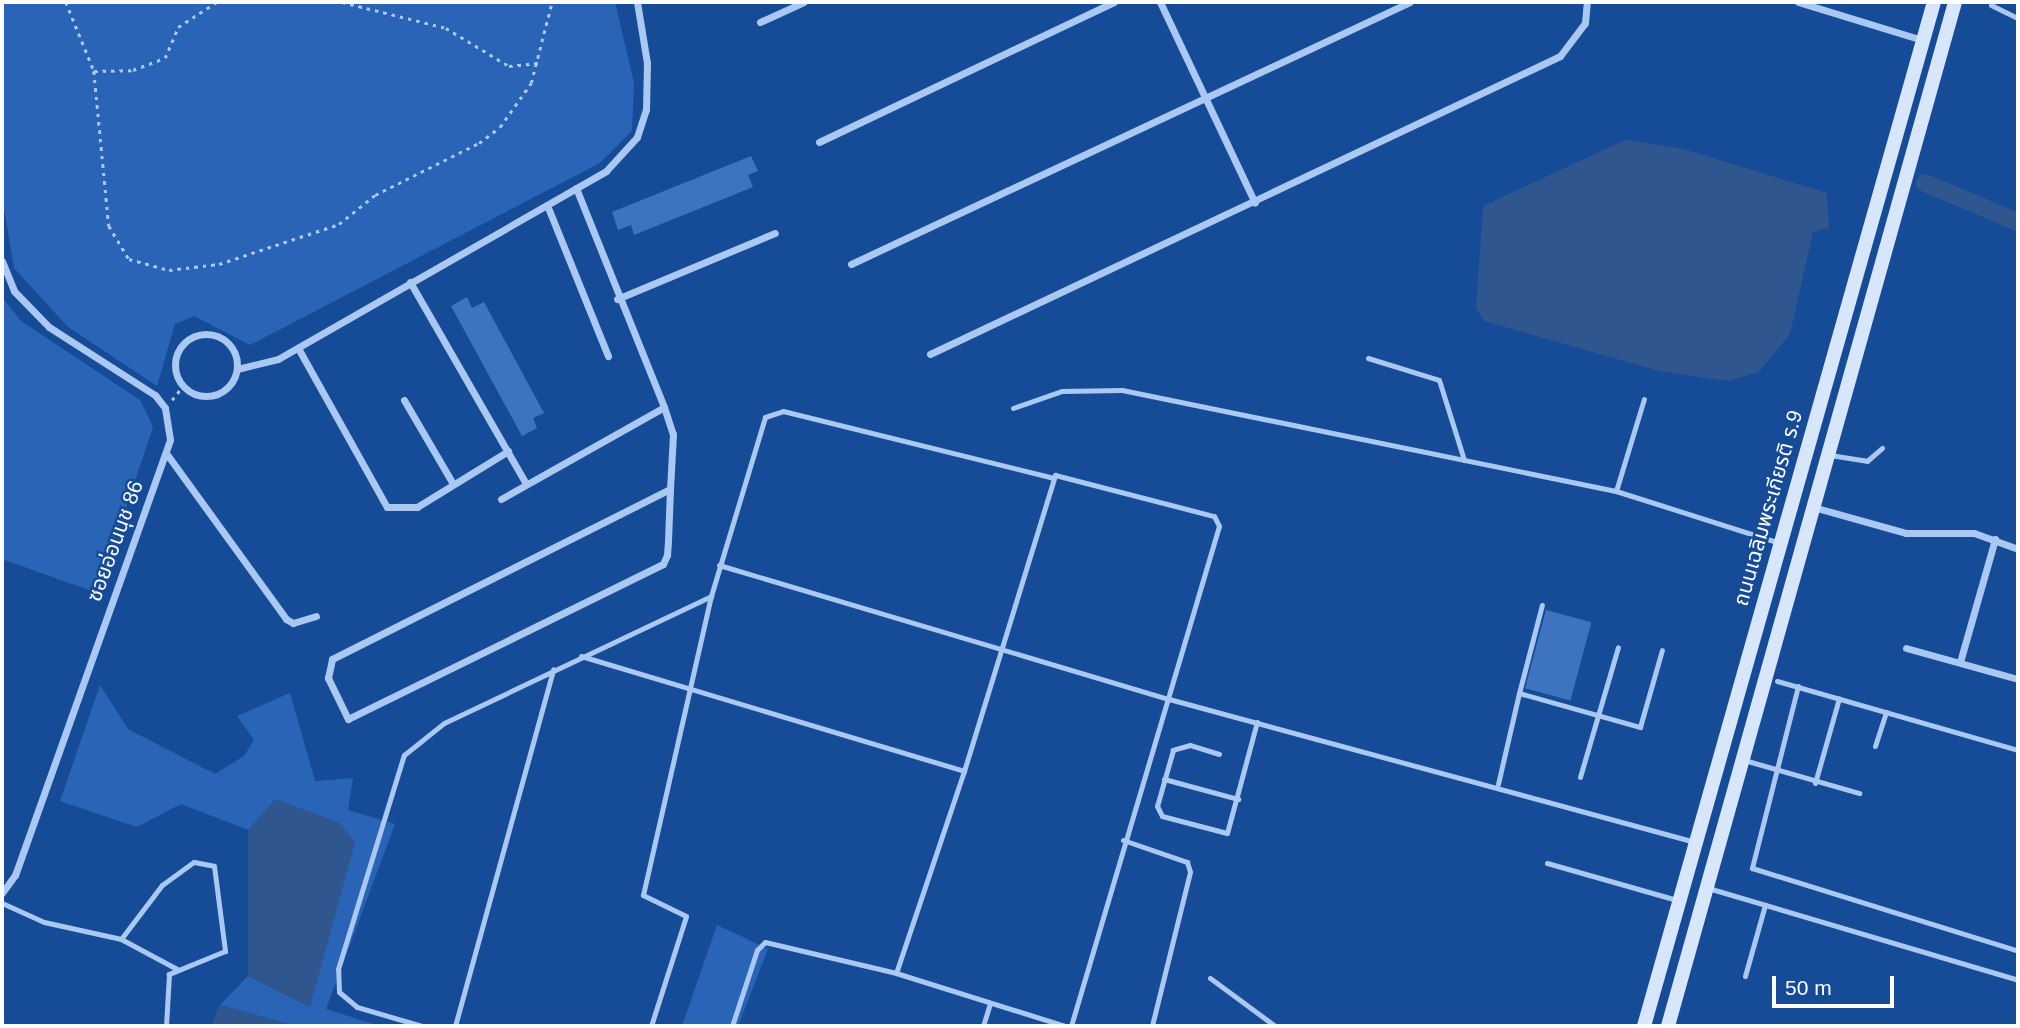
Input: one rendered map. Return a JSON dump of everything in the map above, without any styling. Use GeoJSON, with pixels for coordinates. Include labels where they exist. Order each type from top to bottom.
{"type":"FeatureCollection","features":[{"type":"Feature","properties":{"kind":"main road","name":"ถนนเฉลิมพระเกียรติ ร.9"},"geometry":{"type":"LineString","coordinates":[[1644,1026],[1677,900],[1934,2]]}},
{"type":"Feature","properties":{"kind":"main road","name":"ถนนเฉลิมพระเกียรติ ร.9"},"geometry":{"type":"LineString","coordinates":[[1668,1026],[1826,454],[1955,2]]}},
{"type":"Feature","properties":{"kind":"street"},"geometry":{"type":"LineString","coordinates":[[237,369],[256,368],[298,348],[606,171],[629,145],[646,110],[647,64],[637,2]]}},
{"type":"Feature","properties":{"kind":"street"},"geometry":{"type":"LineString","coordinates":[[760,22],[804,2]]}},
{"type":"Feature","properties":{"kind":"street"},"geometry":{"type":"LineString","coordinates":[[819,142],[1114,2]]}},
{"type":"Feature","properties":{"kind":"street"},"geometry":{"type":"LineString","coordinates":[[1160,2],[1255,203]]}},
{"type":"Feature","properties":{"kind":"street"},"geometry":{"type":"LineString","coordinates":[[851,264],[1410,2]]}},
{"type":"Feature","properties":{"kind":"street"},"geometry":{"type":"LineString","coordinates":[[930,354],[1255,203],[1560,56],[1585,23],[1587,2]]}},
{"type":"Feature","properties":{"kind":"street"},"geometry":{"type":"LineString","coordinates":[[1798,2],[1922,40]]}},
{"type":"Feature","properties":{"kind":"street"},"geometry":{"type":"LineString","coordinates":[[576,188],[617,299],[673,434],[670,489],[663,564],[362,717],[344,715],[328,678],[332,659],[670,489]]}},
{"type":"Feature","properties":{"kind":"street"},"geometry":{"type":"LineString","coordinates":[[547,205],[608,356]]}},
{"type":"Feature","properties":{"kind":"street"},"geometry":{"type":"LineString","coordinates":[[617,299],[775,233]]}},
{"type":"Feature","properties":{"kind":"street"},"geometry":{"type":"LineString","coordinates":[[2,261],[14,291],[48,327],[165,408]]}},
{"type":"Feature","properties":{"kind":"street"},"geometry":{"type":"LineString","coordinates":[[410,282],[526,484]]}},
{"type":"Feature","properties":{"kind":"street"},"geometry":{"type":"LineString","coordinates":[[195,336],[225,341],[237,369],[220,393],[201,396],[183,386],[175,358],[195,336]]}},
{"type":"Feature","properties":{"kind":"street"},"geometry":{"type":"LineString","coordinates":[[298,348],[387,508],[417,507],[508,451]]}},
{"type":"Feature","properties":{"kind":"street"},"geometry":{"type":"LineString","coordinates":[[404,400],[453,484]]}},
{"type":"Feature","properties":{"kind":"street"},"geometry":{"type":"LineString","coordinates":[[501,499],[664,407]]}},
{"type":"Feature","properties":{"kind":"street","name":"ซอยอ่อนนุช 86"},"geometry":{"type":"LineString","coordinates":[[2,894],[15,875],[166,453],[165,408]]}},
{"type":"Feature","properties":{"kind":"street"},"geometry":{"type":"LineString","coordinates":[[166,453],[286,619],[293,623],[316,616]]}},
{"type":"Feature","properties":{"kind":"street"},"geometry":{"type":"LineString","coordinates":[[1812,507],[1906,533],[1950,528],[1996,539],[2018,549]]}},
{"type":"Feature","properties":{"kind":"street"},"geometry":{"type":"LineString","coordinates":[[1960,662],[1996,539]]}},
{"type":"Feature","properties":{"kind":"street"},"geometry":{"type":"LineString","coordinates":[[1906,648],[2018,679]]}},
{"type":"Feature","properties":{"kind":"lane"},"geometry":{"type":"LineString","coordinates":[[1990,5],[2018,18]]}},
{"type":"Feature","properties":{"kind":"lane"},"geometry":{"type":"LineString","coordinates":[[1368,358],[1439,380],[1465,460]]}},
{"type":"Feature","properties":{"kind":"lane"},"geometry":{"type":"LineString","coordinates":[[1013,408],[1062,391],[1122,390],[1616,491],[1780,543]]}},
{"type":"Feature","properties":{"kind":"lane"},"geometry":{"type":"LineString","coordinates":[[1616,491],[1644,399]]}},
{"type":"Feature","properties":{"kind":"lane"},"geometry":{"type":"LineString","coordinates":[[651,1026],[687,925],[684,911],[647,902],[643,895],[711,596],[765,417],[773,412],[1053,478]]}},
{"type":"Feature","properties":{"kind":"lane"},"geometry":{"type":"LineString","coordinates":[[1826,454],[1856,462],[1882,448]]}},
{"type":"Feature","properties":{"kind":"lane"},"geometry":{"type":"LineString","coordinates":[[896,973],[1004,646],[1053,478],[1058,474],[1218,520],[1169,699],[1123,840],[1071,1026]]}},
{"type":"Feature","properties":{"kind":"lane"},"geometry":{"type":"LineString","coordinates":[[719,565],[1004,646],[1169,699],[1498,784],[1695,842]]}},
{"type":"Feature","properties":{"kind":"lane"},"geometry":{"type":"LineString","coordinates":[[422,1026],[357,1007],[339,992],[338,969],[404,755],[419,737],[553,669],[711,596]]}},
{"type":"Feature","properties":{"kind":"lane"},"geometry":{"type":"LineString","coordinates":[[1498,784],[1518,693],[1542,605]]}},
{"type":"Feature","properties":{"kind":"lane"},"geometry":{"type":"LineString","coordinates":[[1580,777],[1618,647]]}},
{"type":"Feature","properties":{"kind":"lane"},"geometry":{"type":"LineString","coordinates":[[1518,693],[1598,718],[1640,727],[1662,650]]}},
{"type":"Feature","properties":{"kind":"lane"},"geometry":{"type":"LineString","coordinates":[[581,656],[964,771]]}},
{"type":"Feature","properties":{"kind":"lane"},"geometry":{"type":"LineString","coordinates":[[455,1026],[553,669]]}},
{"type":"Feature","properties":{"kind":"lane"},"geometry":{"type":"LineString","coordinates":[[1777,681],[2018,750]]}},
{"type":"Feature","properties":{"kind":"lane"},"geometry":{"type":"LineString","coordinates":[[1798,686],[1752,862],[1757,872],[2018,951]]}},
{"type":"Feature","properties":{"kind":"lane"},"geometry":{"type":"LineString","coordinates":[[1815,783],[1839,698]]}},
{"type":"Feature","properties":{"kind":"lane"},"geometry":{"type":"LineString","coordinates":[[1875,746],[1886,712]]}},
{"type":"Feature","properties":{"kind":"lane"},"geometry":{"type":"LineString","coordinates":[[1219,754],[1179,746],[1164,779],[1157,806],[1162,817],[1222,834],[1231,829],[1257,722]]}},
{"type":"Feature","properties":{"kind":"lane"},"geometry":{"type":"LineString","coordinates":[[1741,760],[1815,783],[1859,793]]}},
{"type":"Feature","properties":{"kind":"lane"},"geometry":{"type":"LineString","coordinates":[[1164,779],[1238,799]]}},
{"type":"Feature","properties":{"kind":"lane"},"geometry":{"type":"LineString","coordinates":[[1123,840],[1186,862],[1190,872],[1152,1026]]}},
{"type":"Feature","properties":{"kind":"lane"},"geometry":{"type":"LineString","coordinates":[[121,939],[162,885],[194,862],[214,866],[225,951],[169,974],[166,1026]]}},
{"type":"Feature","properties":{"kind":"lane"},"geometry":{"type":"LineString","coordinates":[[1547,863],[1677,900]]}},
{"type":"Feature","properties":{"kind":"lane"},"geometry":{"type":"LineString","coordinates":[[1705,887],[2018,980]]}},
{"type":"Feature","properties":{"kind":"lane"},"geometry":{"type":"LineString","coordinates":[[2,903],[44,922],[121,939],[177,969]]}},
{"type":"Feature","properties":{"kind":"lane"},"geometry":{"type":"LineString","coordinates":[[1745,976],[1765,905]]}},
{"type":"Feature","properties":{"kind":"lane"},"geometry":{"type":"LineString","coordinates":[[732,1026],[757,950],[765,942],[896,973],[989,1006],[1065,1026]]}},
{"type":"Feature","properties":{"kind":"lane"},"geometry":{"type":"LineString","coordinates":[[1210,978],[1275,1026]]}},
{"type":"Feature","properties":{"kind":"lane"},"geometry":{"type":"LineString","coordinates":[[983,1026],[989,1006]]}},
{"type":"Feature","properties":{"kind":"path"},"geometry":{"type":"LineString","coordinates":[[66,2],[94,71],[110,226],[129,259],[169,270],[219,264],[339,224],[375,195],[500,127],[538,63],[552,2]]}},
{"type":"Feature","properties":{"kind":"path"},"geometry":{"type":"LineString","coordinates":[[94,71],[133,70],[165,58],[178,27],[217,2]]}},
{"type":"Feature","properties":{"kind":"path"},"geometry":{"type":"LineString","coordinates":[[342,2],[446,28],[509,66],[538,63]]}},
{"type":"Feature","properties":{"kind":"path"},"geometry":{"type":"LineString","coordinates":[[165,408],[183,386]]}},
{"type":"Feature","properties":{"kind":"shaded area"},"geometry":{"type":"Polygon","coordinates":[[[2,2],[615,2],[634,83],[632,131],[600,163],[250,345],[194,316],[175,324],[157,386],[68,327],[14,268],[2,197],[2,2]]]}},
{"type":"Feature","properties":{"kind":"shaded area"},"geometry":{"type":"Polygon","coordinates":[[[1625,140],[1680,148],[1827,193],[1829,228],[1813,232],[1790,334],[1759,372],[1727,381],[1659,371],[1484,321],[1476,308],[1483,206],[1625,140]]]}},
{"type":"Feature","properties":{"kind":"shaded area"},"geometry":{"type":"Polygon","coordinates":[[[2,297],[21,321],[140,400],[153,427],[97,593],[2,559],[2,297]]]}},
{"type":"Feature","properties":{"kind":"shaded area"},"geometry":{"type":"Polygon","coordinates":[[[100,685],[128,729],[215,774],[244,756],[254,740],[237,716],[290,693],[315,781],[353,778],[348,810],[395,824],[326,1009],[380,1026],[295,1026],[220,1005],[248,976],[310,1007],[276,799],[248,830],[181,804],[137,827],[60,801],[100,685]]]}},
{"type":"Feature","properties":{"kind":"shaded area"},"geometry":{"type":"Polygon","coordinates":[[[276,799],[340,823],[355,842],[310,1007],[248,976],[248,830],[276,799]]]}},
{"type":"Feature","properties":{"kind":"shaded area"},"geometry":{"type":"Polygon","coordinates":[[[717,925],[768,949],[738,1026],[682,1026],[717,925]]]}},
{"type":"Feature","properties":{"kind":"shaded area"},"geometry":{"type":"Polygon","coordinates":[[[220,1005],[295,1026],[211,1026],[220,1005]]]}},
{"type":"Feature","properties":{"kind":"building"},"geometry":{"type":"Polygon","coordinates":[[[751,156],[758,171],[748,175],[753,187],[634,235],[631,225],[618,230],[612,212],[751,156]]]}},
{"type":"Feature","properties":{"kind":"building"},"geometry":{"type":"Polygon","coordinates":[[[467,297],[472,308],[484,302],[544,413],[533,418],[537,428],[522,436],[451,306],[467,297]]]}},
{"type":"Feature","properties":{"kind":"building"},"geometry":{"type":"Polygon","coordinates":[[[1546,610],[1591,622],[1570,700],[1525,688],[1546,610]]]}},
{"type":"Feature","properties":{"kind":"waterway"},"geometry":{"type":"LineString","coordinates":[[1925,183],[2018,222]]}}]}
